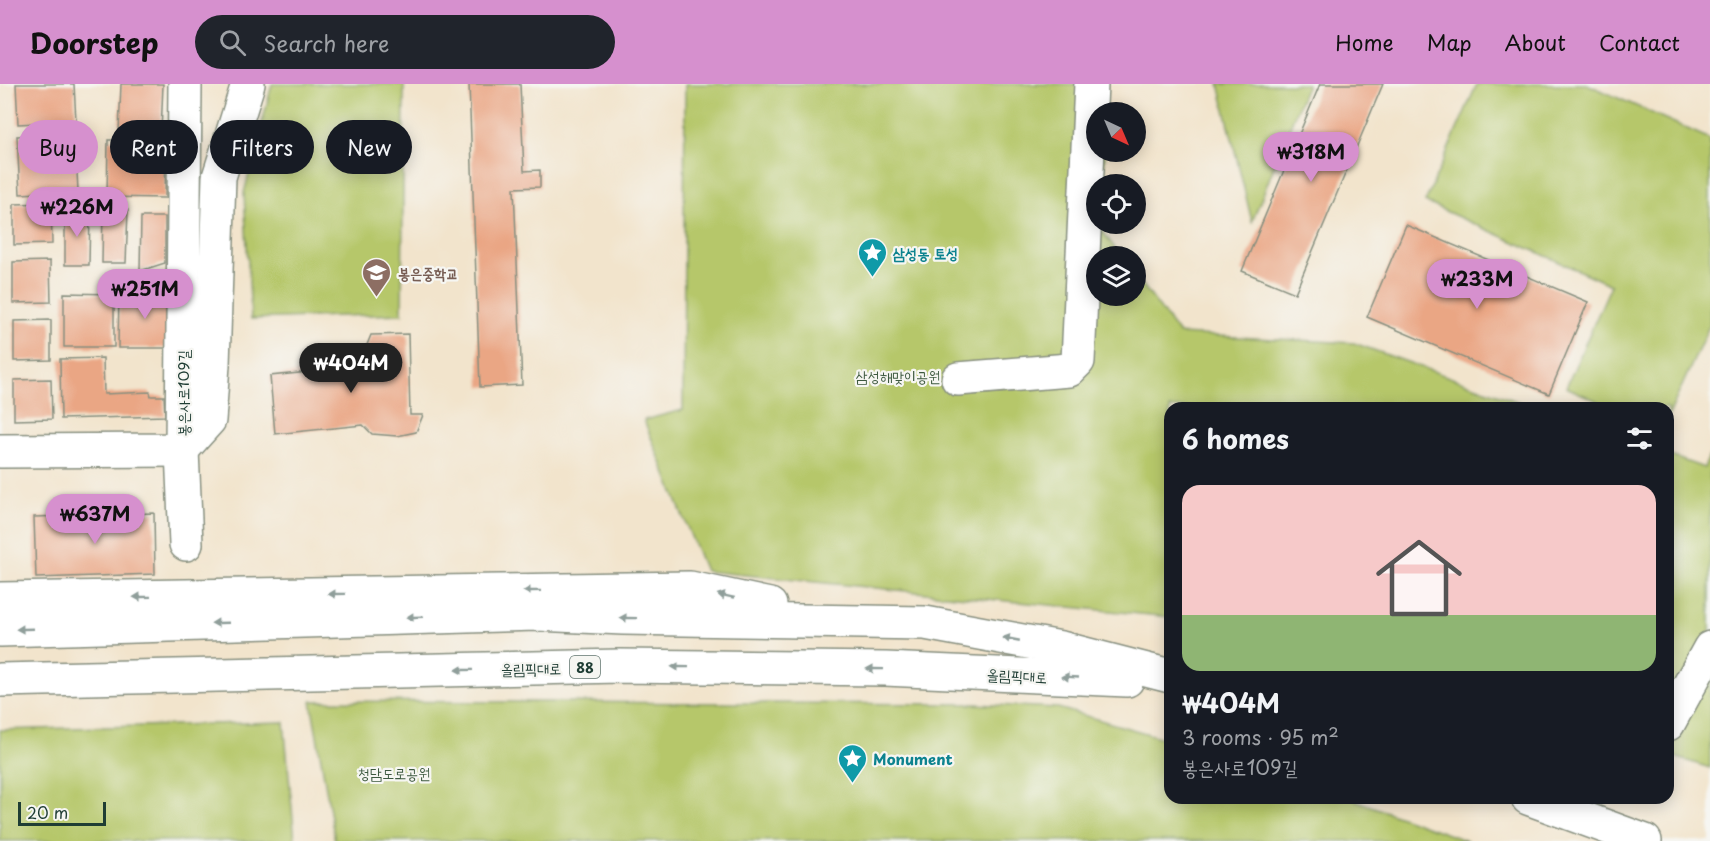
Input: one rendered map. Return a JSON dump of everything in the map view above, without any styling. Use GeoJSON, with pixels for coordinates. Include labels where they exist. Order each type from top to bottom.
{"type":"FeatureCollection","features":[{"type":"Feature","properties":{"kind":"main road","name":"봉은사로109길"},"geometry":{"type":"LineString","coordinates":[[185,84],[182,450],[186,544]]}},
{"type":"Feature","properties":{"kind":"main road"},"geometry":{"type":"LineString","coordinates":[[182,450],[209,420],[219,177],[248,84]]}},
{"type":"Feature","properties":{"kind":"main road"},"geometry":{"type":"LineString","coordinates":[[958,380],[1069,370],[1078,361],[1091,84]]}},
{"type":"Feature","properties":{"kind":"main road","name":"봉은사로109길"},"geometry":{"type":"LineString","coordinates":[[0,451],[182,450]]}},
{"type":"Feature","properties":{"kind":"main road"},"geometry":{"type":"LineString","coordinates":[[0,599],[690,588],[845,621]]}},
{"type":"Feature","properties":{"kind":"main road"},"geometry":{"type":"LineString","coordinates":[[0,630],[537,614],[623,618],[925,623],[1061,648],[1164,674]]}},
{"type":"Feature","properties":{"kind":"main road"},"geometry":{"type":"LineString","coordinates":[[1674,713],[1710,648]]}},
{"type":"Feature","properties":{"kind":"main road","name":"올림픽대로"},"geometry":{"type":"LineString","coordinates":[[0,680],[631,666],[885,669],[1126,680],[1164,684]]}},
{"type":"Feature","properties":{"kind":"main road"},"geometry":{"type":"LineString","coordinates":[[1544,804],[1645,841]]}},
{"type":"Feature","properties":{"kind":"green space"},"geometry":{"type":"Polygon","coordinates":[[[272,84],[404,84],[404,120],[326,120],[326,174],[403,174],[402,314],[251,319],[244,193],[249,174],[314,174],[314,120],[263,120],[272,84]]]}},
{"type":"Feature","properties":{"kind":"green space","name":"삼성해맞이공원"},"geometry":{"type":"Polygon","coordinates":[[[685,84],[1107,84],[1104,102],[1086,102],[1086,162],[1104,162],[1104,174],[1086,174],[1086,234],[1104,234],[1113,246],[1086,246],[1086,306],[1146,306],[1146,289],[1179,334],[1354,343],[1519,402],[1164,402],[1164,616],[705,571],[644,420],[683,410],[685,84]]]}},
{"type":"Feature","properties":{"kind":"green space"},"geometry":{"type":"Polygon","coordinates":[[[1219,84],[1307,84],[1252,222],[1219,84]]]}},
{"type":"Feature","properties":{"kind":"green space"},"geometry":{"type":"Polygon","coordinates":[[[1477,84],[1587,84],[1710,139],[1710,324],[1674,404],[1600,402],[1566,387],[1611,285],[1425,202],[1477,84]]]}},
{"type":"Feature","properties":{"kind":"green space"},"geometry":{"type":"Polygon","coordinates":[[[1710,454],[1710,768],[1674,757],[1674,457],[1704,468],[1710,454]]]}},
{"type":"Feature","properties":{"kind":"green space","name":"청담도로공원"},"geometry":{"type":"Polygon","coordinates":[[[311,701],[974,704],[1058,708],[1164,738],[1164,804],[1365,804],[1467,841],[335,841],[311,701]]]}},
{"type":"Feature","properties":{"kind":"green space"},"geometry":{"type":"Polygon","coordinates":[[[284,722],[295,841],[0,841],[0,730],[284,722]]]}},
{"type":"Feature","properties":{"kind":"building"},"geometry":{"type":"Polygon","coordinates":[[[16,84],[74,84],[76,120],[18,120],[18,124],[16,84]]]}},
{"type":"Feature","properties":{"kind":"building"},"geometry":{"type":"Polygon","coordinates":[[[121,84],[163,84],[162,120],[120,120],[121,84]]]}},
{"type":"Feature","properties":{"kind":"building"},"geometry":{"type":"Polygon","coordinates":[[[469,84],[520,84],[524,171],[540,170],[540,187],[514,188],[522,385],[480,387],[469,84]]]}},
{"type":"Feature","properties":{"kind":"building"},"geometry":{"type":"Polygon","coordinates":[[[1320,84],[1383,84],[1295,293],[1242,271],[1320,84]]]}},
{"type":"Feature","properties":{"kind":"building"},"geometry":{"type":"Polygon","coordinates":[[[108,140],[110,140],[110,174],[165,174],[165,198],[107,197],[108,140]]]}},
{"type":"Feature","properties":{"kind":"building"},"geometry":{"type":"Polygon","coordinates":[[[19,174],[77,174],[78,191],[20,194],[19,174]]]}},
{"type":"Feature","properties":{"kind":"building"},"geometry":{"type":"Polygon","coordinates":[[[51,203],[52,244],[14,245],[14,204],[51,203]]]}},
{"type":"Feature","properties":{"kind":"building"},"geometry":{"type":"Polygon","coordinates":[[[103,209],[128,210],[126,263],[102,263],[103,209]]]}},
{"type":"Feature","properties":{"kind":"building"},"geometry":{"type":"Polygon","coordinates":[[[65,211],[90,211],[89,265],[65,265],[65,211]]]}},
{"type":"Feature","properties":{"kind":"building"},"geometry":{"type":"Polygon","coordinates":[[[141,217],[165,217],[165,263],[140,271],[141,217]]]}},
{"type":"Feature","properties":{"kind":"building"},"geometry":{"type":"Polygon","coordinates":[[[1406,225],[1588,302],[1549,394],[1367,317],[1406,225]]]}},
{"type":"Feature","properties":{"kind":"building"},"geometry":{"type":"Polygon","coordinates":[[[50,261],[51,302],[13,303],[13,262],[50,261]]]}},
{"type":"Feature","properties":{"kind":"building"},"geometry":{"type":"Polygon","coordinates":[[[119,292],[173,293],[172,348],[118,348],[119,292]]]}},
{"type":"Feature","properties":{"kind":"building"},"geometry":{"type":"Polygon","coordinates":[[[64,293],[114,294],[114,347],[64,347],[64,293]]]}},
{"type":"Feature","properties":{"kind":"building"},"geometry":{"type":"Polygon","coordinates":[[[51,320],[51,360],[14,361],[14,321],[51,320]]]}},
{"type":"Feature","properties":{"kind":"building"},"geometry":{"type":"Polygon","coordinates":[[[408,334],[410,415],[423,415],[416,432],[397,436],[372,434],[363,425],[275,434],[270,376],[358,367],[371,335],[408,334]]]}},
{"type":"Feature","properties":{"kind":"building"},"geometry":{"type":"Polygon","coordinates":[[[103,358],[104,394],[150,392],[151,396],[164,396],[165,416],[61,419],[60,359],[103,358]]]}},
{"type":"Feature","properties":{"kind":"building"},"geometry":{"type":"Polygon","coordinates":[[[51,379],[52,419],[14,420],[14,380],[51,379]]]}},
{"type":"Feature","properties":{"kind":"building"},"geometry":{"type":"Polygon","coordinates":[[[154,513],[155,574],[36,578],[34,517],[154,513]]]}},
{"type":"Feature","properties":{"kind":"place","name":"삼성동 토성"},"geometry":{"type":"Point","coordinates":[872,278]}},
{"type":"Feature","properties":{"kind":"place","name":"봉은중학교"},"geometry":{"type":"Point","coordinates":[377,298]}},
{"type":"Feature","properties":{"kind":"place","name":"Monument"},"geometry":{"type":"Point","coordinates":[852,784]}}]}
